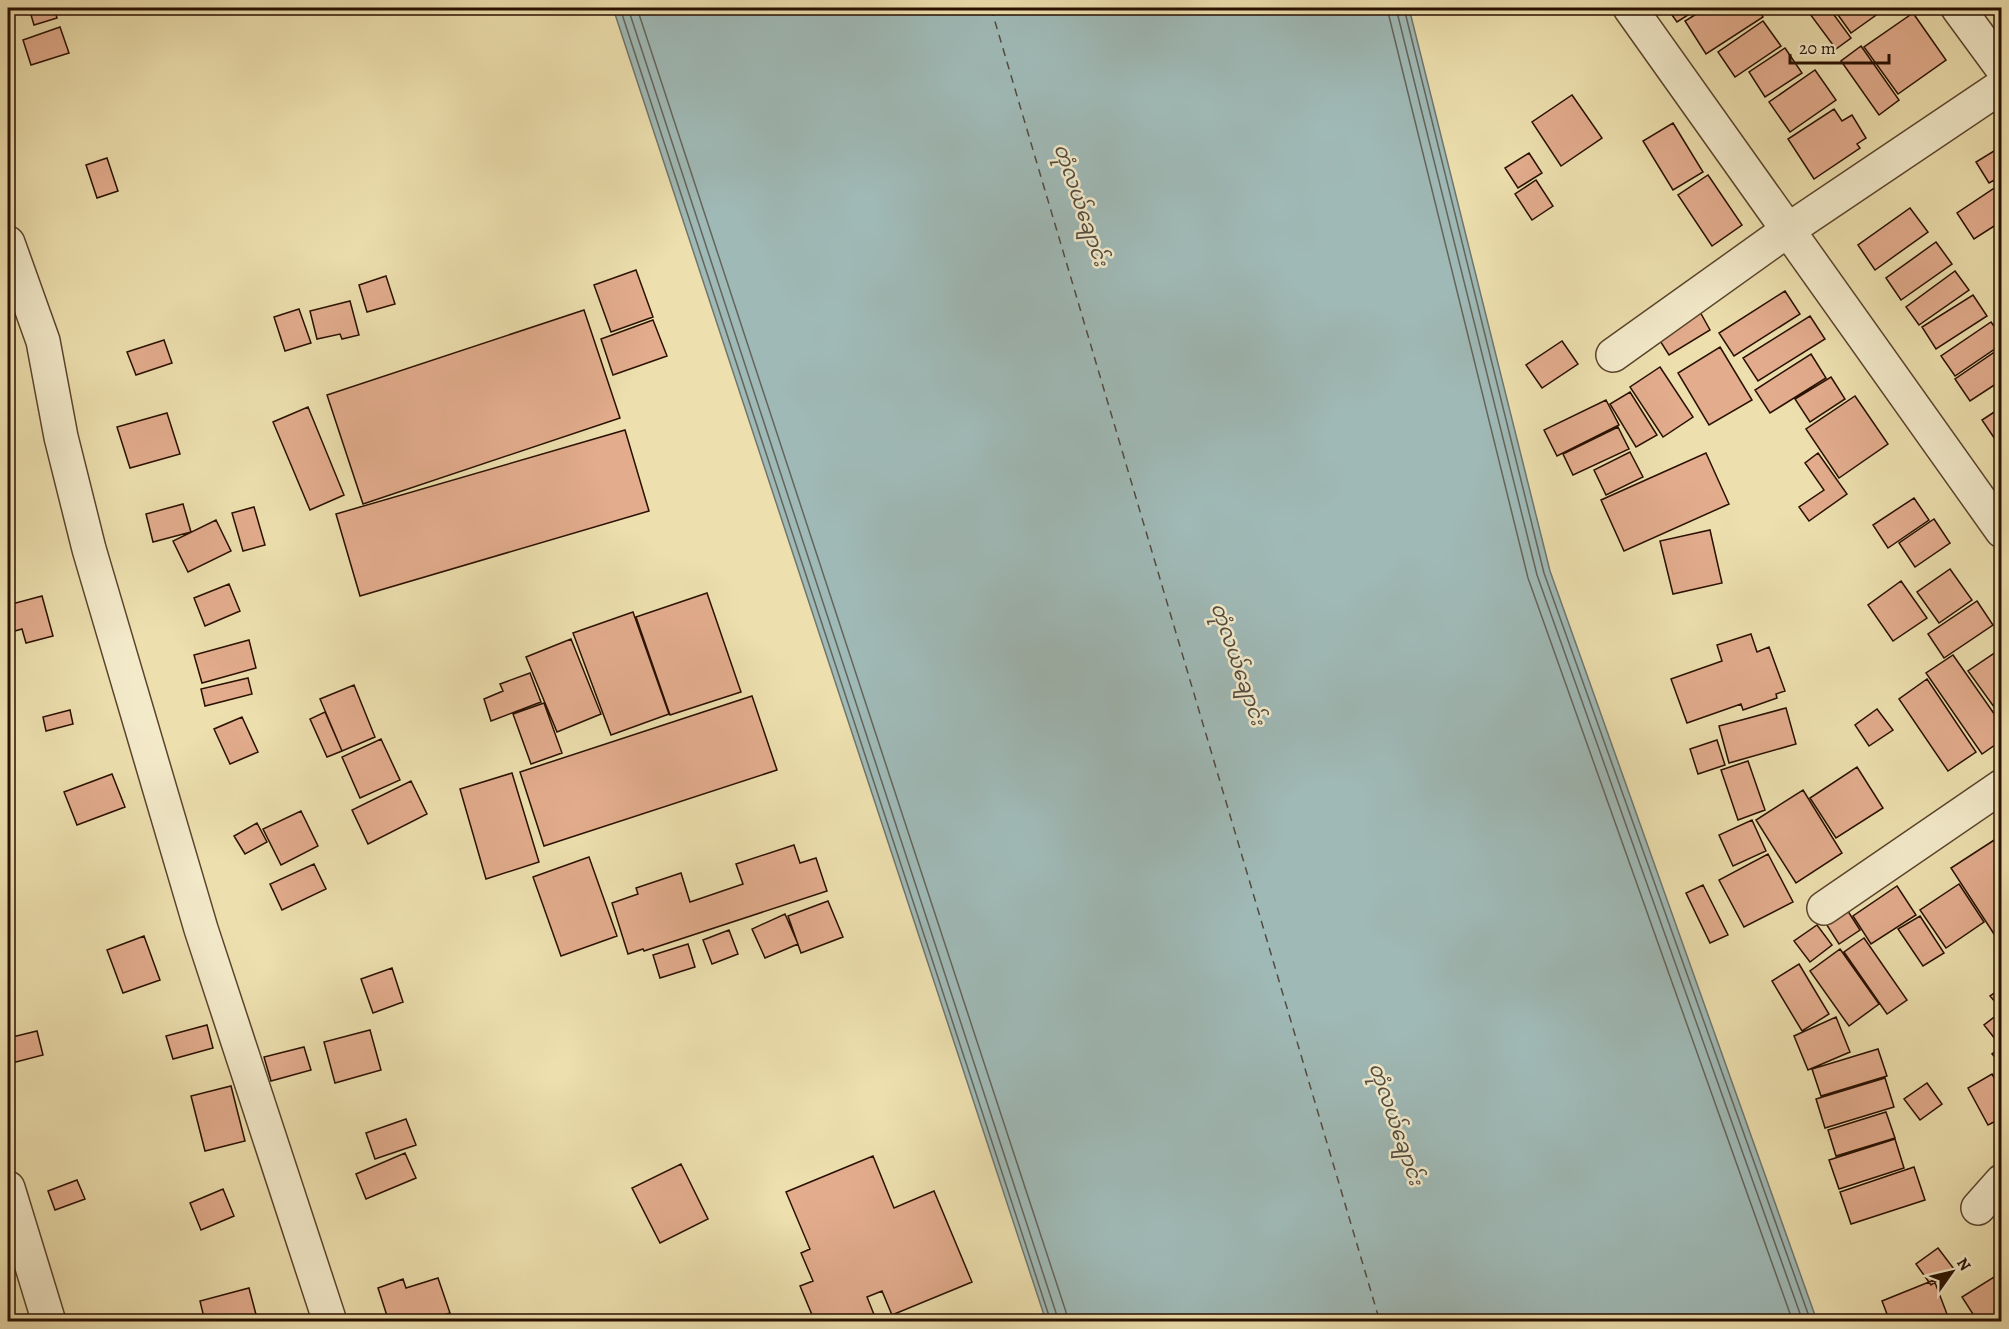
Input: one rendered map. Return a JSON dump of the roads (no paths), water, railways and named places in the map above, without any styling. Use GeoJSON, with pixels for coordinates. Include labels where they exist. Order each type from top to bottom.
{"type":"FeatureCollection","features":[{"type":"Feature","properties":{"kind":"street"},"geometry":{"type":"LineString","coordinates":[[1630,8],[2001,531]]}},
{"type":"Feature","properties":{"kind":"street"},"geometry":{"type":"LineString","coordinates":[[1958,8],[2001,68]]}},
{"type":"Feature","properties":{"kind":"street"},"geometry":{"type":"LineString","coordinates":[[1614,355],[1788,230],[2001,86]]}},
{"type":"Feature","properties":{"kind":"street"},"geometry":{"type":"LineString","coordinates":[[8,243],[43,340],[61,437],[89,549],[201,929],[330,1322]]}},
{"type":"Feature","properties":{"kind":"street"},"geometry":{"type":"LineString","coordinates":[[1824,908],[2001,786]]}},
{"type":"Feature","properties":{"kind":"street"},"geometry":{"type":"LineString","coordinates":[[1978,1209],[2001,1181]]}},
{"type":"Feature","properties":{"kind":"street"},"geometry":{"type":"LineString","coordinates":[[8,1188],[49,1322]]}},
{"type":"Feature","properties":{"kind":"water","name":"တုံလယ်ချောင်း"},"geometry":{"type":"Polygon","coordinates":[[[613,8],[1409,8],[1550,571],[1817,1321],[1046,1321],[613,8]]]}}]}
